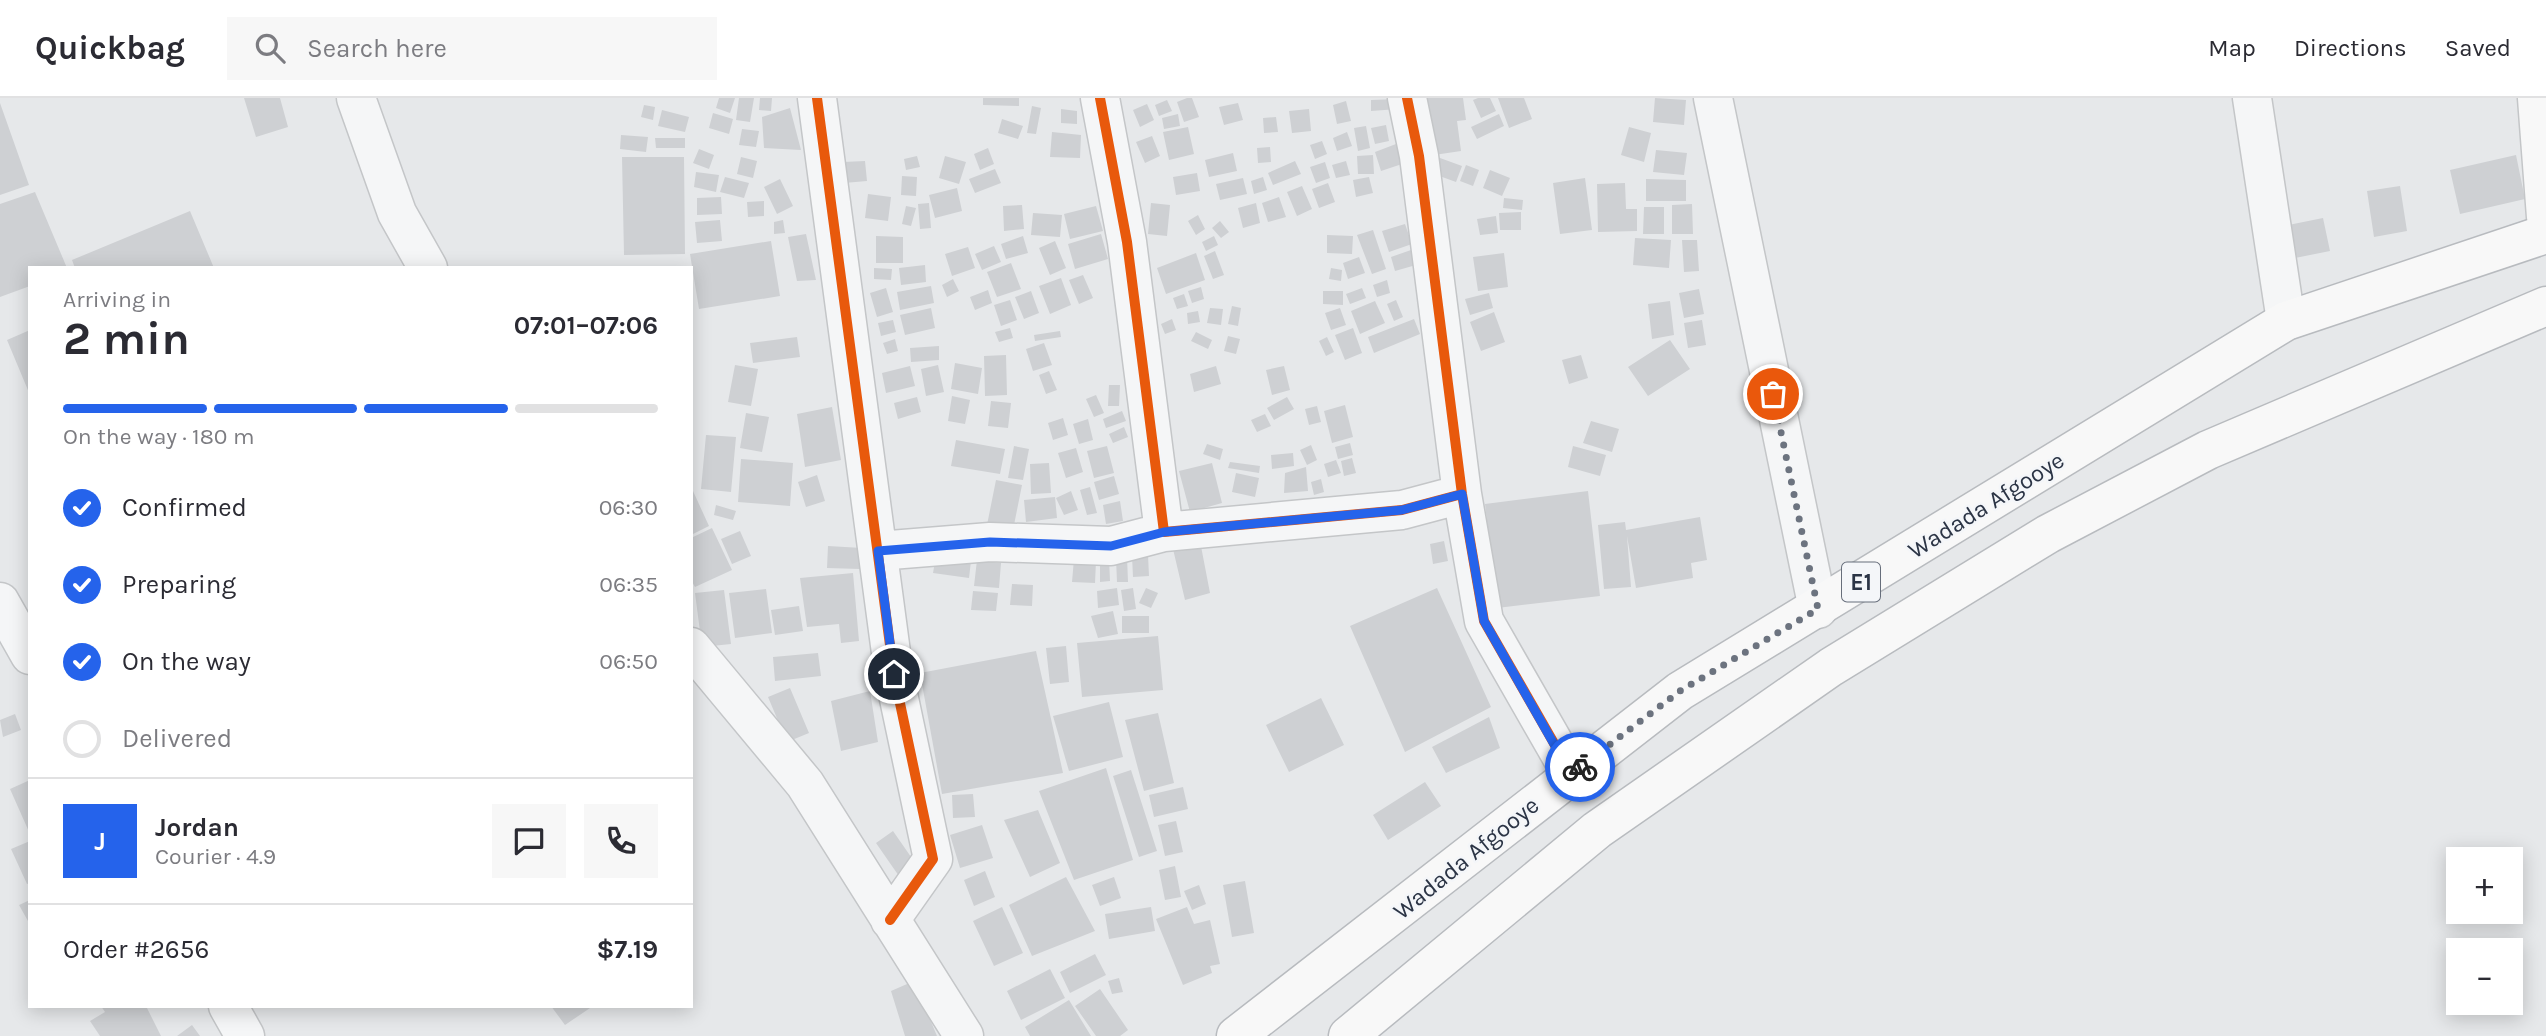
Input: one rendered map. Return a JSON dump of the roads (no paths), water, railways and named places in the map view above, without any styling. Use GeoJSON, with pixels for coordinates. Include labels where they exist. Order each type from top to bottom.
{"type":"FeatureCollection","features":[{"type":"Feature","properties":{"kind":"main road"},"geometry":{"type":"LineString","coordinates":[[2538,98],[2546,216]]}},
{"type":"Feature","properties":{"kind":"main road","name":"Wadada Afgooye"},"geometry":{"type":"LineString","coordinates":[[1236,1036],[1410,904],[1571,774],[1680,691],[2286,321],[2546,234]]}},
{"type":"Feature","properties":{"kind":"main road","name":"E1"},"geometry":{"type":"LineString","coordinates":[[1348,1036],[1597,830],[1831,667],[2048,534],[2208,450],[2546,306]]}},
{"type":"Feature","properties":{"kind":"street"},"geometry":{"type":"LineString","coordinates":[[356,98],[397,213],[427,266]]}},
{"type":"Feature","properties":{"kind":"street"},"geometry":{"type":"LineString","coordinates":[[817,98],[894,674],[933,859],[890,920]]}},
{"type":"Feature","properties":{"kind":"street"},"geometry":{"type":"LineString","coordinates":[[1100,98],[1126,242],[1164,532]]}},
{"type":"Feature","properties":{"kind":"street"},"geometry":{"type":"LineString","coordinates":[[1407,98],[1419,156],[1462,494],[1484,621],[1571,774]]}},
{"type":"Feature","properties":{"kind":"street"},"geometry":{"type":"LineString","coordinates":[[1713,98],[1818,609]]}},
{"type":"Feature","properties":{"kind":"street"},"geometry":{"type":"LineString","coordinates":[[2252,98],[2286,321]]}},
{"type":"Feature","properties":{"kind":"street"},"geometry":{"type":"LineString","coordinates":[[878,551],[990,542],[1111,546],[1164,532],[1402,510],[1462,494]]}},
{"type":"Feature","properties":{"kind":"street"},"geometry":{"type":"LineString","coordinates":[[0,602],[28,651]]}},
{"type":"Feature","properties":{"kind":"street"},"geometry":{"type":"LineString","coordinates":[[693,649],[805,784],[964,1036]]}},
{"type":"Feature","properties":{"kind":"street"},"geometry":{"type":"LineString","coordinates":[[229,1008],[245,1036]]}}]}
